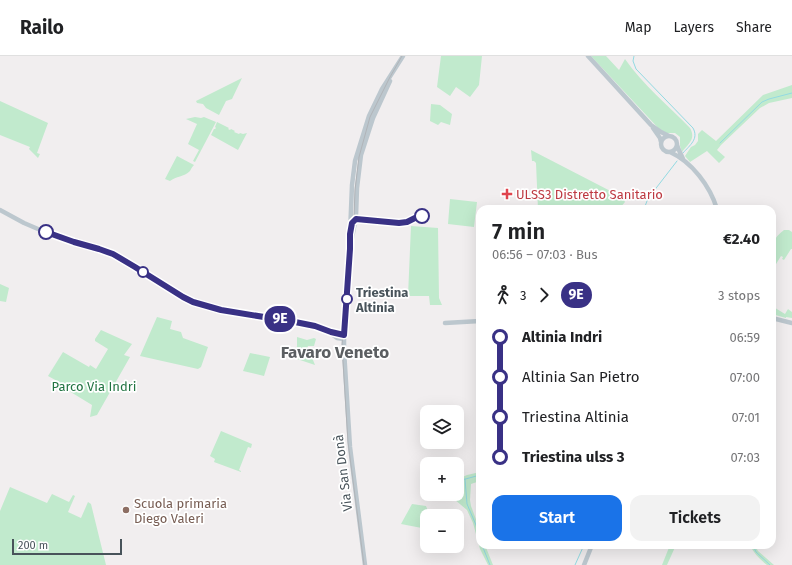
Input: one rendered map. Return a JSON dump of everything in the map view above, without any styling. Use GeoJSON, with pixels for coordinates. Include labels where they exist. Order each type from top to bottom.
{"type":"FeatureCollection","features":[{"type":"Feature","properties":{"kind":"street"},"geometry":{"type":"LineString","coordinates":[[588,56],[651,125],[660,138],[663,149],[683,159]]}},
{"type":"Feature","properties":{"kind":"street"},"geometry":{"type":"LineString","coordinates":[[350,249],[355,164],[366,124],[388,79],[403,57]]}},
{"type":"Feature","properties":{"kind":"street"},"geometry":{"type":"LineString","coordinates":[[350,249],[356,219],[361,155],[373,118],[394,72],[403,57]]}},
{"type":"Feature","properties":{"kind":"street"},"geometry":{"type":"LineString","coordinates":[[383,96],[383,91],[388,79]]}},
{"type":"Feature","properties":{"kind":"street"},"geometry":{"type":"LineString","coordinates":[[651,125],[661,132],[676,139],[683,159],[708,188],[716,205]]}},
{"type":"Feature","properties":{"kind":"street"},"geometry":{"type":"LineString","coordinates":[[661,142],[664,138],[669,136]]}},
{"type":"Feature","properties":{"kind":"street"},"geometry":{"type":"LineString","coordinates":[[670,152],[675,150],[678,145]]}},
{"type":"Feature","properties":{"kind":"street"},"geometry":{"type":"LineString","coordinates":[[352,201],[353,215],[356,219]]}},
{"type":"Feature","properties":{"kind":"street"},"geometry":{"type":"LineString","coordinates":[[0,210],[24,223],[47,232],[113,254],[193,302],[221,310],[313,326],[344,337]]}},
{"type":"Feature","properties":{"kind":"street"},"geometry":{"type":"LineString","coordinates":[[350,234],[352,223],[356,219]]}},
{"type":"Feature","properties":{"kind":"street","name":"Via San Donà"},"geometry":{"type":"LineString","coordinates":[[350,249],[344,350],[350,448],[365,565]]}},
{"type":"Feature","properties":{"kind":"street"},"geometry":{"type":"LineString","coordinates":[[776,319],[792,323]]}},
{"type":"Feature","properties":{"kind":"street"},"geometry":{"type":"LineString","coordinates":[[445,323],[476,321]]}},
{"type":"Feature","properties":{"kind":"street"},"geometry":{"type":"LineString","coordinates":[[328,331],[340,343],[344,350]]}},
{"type":"Feature","properties":{"kind":"street"},"geometry":{"type":"LineString","coordinates":[[333,336],[338,339],[344,337]]}},
{"type":"Feature","properties":{"kind":"street"},"geometry":{"type":"LineString","coordinates":[[584,565],[590,549]]}},
{"type":"Feature","properties":{"kind":"green space"},"geometry":{"type":"Polygon","coordinates":[[[441,56],[482,56],[479,85],[470,97],[456,87],[450,96],[437,87],[441,56]]]}},
{"type":"Feature","properties":{"kind":"green space"},"geometry":{"type":"Polygon","coordinates":[[[591,56],[606,56],[619,70],[625,59],[648,86],[690,128],[692,138],[682,152],[680,137],[675,133],[666,133],[661,131],[591,56]]]}},
{"type":"Feature","properties":{"kind":"green space"},"geometry":{"type":"Polygon","coordinates":[[[242,78],[232,99],[226,101],[219,115],[206,108],[203,104],[197,103],[196,101],[242,78]]]}},
{"type":"Feature","properties":{"kind":"green space"},"geometry":{"type":"Polygon","coordinates":[[[792,85],[792,98],[769,103],[760,108],[721,145],[717,150],[725,157],[719,163],[707,151],[690,162],[685,156],[691,147],[698,141],[698,134],[702,130],[716,141],[763,95],[792,85]]]}},
{"type":"Feature","properties":{"kind":"green space"},"geometry":{"type":"Polygon","coordinates":[[[0,101],[48,123],[37,153],[40,154],[38,158],[29,149],[30,147],[0,135],[0,101]]]}},
{"type":"Feature","properties":{"kind":"green space"},"geometry":{"type":"Polygon","coordinates":[[[431,104],[440,105],[452,114],[450,125],[441,122],[438,125],[430,121],[431,104]]]}},
{"type":"Feature","properties":{"kind":"green space"},"geometry":{"type":"Polygon","coordinates":[[[204,117],[216,122],[195,162],[193,161],[199,150],[188,144],[197,124],[186,119],[204,117]]]}},
{"type":"Feature","properties":{"kind":"green space"},"geometry":{"type":"Polygon","coordinates":[[[217,122],[239,134],[247,133],[238,150],[211,135],[216,128],[217,122]]]}},
{"type":"Feature","properties":{"kind":"green space"},"geometry":{"type":"Polygon","coordinates":[[[531,150],[622,197],[625,202],[622,205],[538,205],[536,163],[532,161],[531,150]]]}},
{"type":"Feature","properties":{"kind":"green space"},"geometry":{"type":"Polygon","coordinates":[[[177,156],[194,165],[188,173],[170,181],[165,179],[177,156]]]}},
{"type":"Feature","properties":{"kind":"green space"},"geometry":{"type":"Polygon","coordinates":[[[450,199],[477,202],[474,227],[448,224],[450,199]]]}},
{"type":"Feature","properties":{"kind":"green space"},"geometry":{"type":"Polygon","coordinates":[[[411,226],[438,228],[439,298],[442,305],[430,305],[429,296],[408,296],[411,226]]]}},
{"type":"Feature","properties":{"kind":"green space"},"geometry":{"type":"Polygon","coordinates":[[[784,230],[789,230],[792,232],[792,249],[784,260],[781,256],[776,264],[776,238],[784,230]]]}},
{"type":"Feature","properties":{"kind":"green space"},"geometry":{"type":"Polygon","coordinates":[[[0,284],[9,288],[6,302],[0,301],[0,284]]]}},
{"type":"Feature","properties":{"kind":"green space"},"geometry":{"type":"Polygon","coordinates":[[[776,308],[785,314],[788,309],[792,312],[792,318],[776,315],[776,308]]]}},
{"type":"Feature","properties":{"kind":"green space"},"geometry":{"type":"Polygon","coordinates":[[[157,317],[172,321],[170,329],[181,332],[183,338],[208,347],[201,367],[198,369],[140,356],[157,317]]]}},
{"type":"Feature","properties":{"kind":"green space","name":"Parco Via Indri"},"geometry":{"type":"Polygon","coordinates":[[[101,330],[132,344],[124,355],[130,357],[97,415],[90,417],[92,405],[69,391],[70,388],[48,376],[63,352],[89,367],[90,365],[96,369],[108,349],[95,341],[101,330]]]}},
{"type":"Feature","properties":{"kind":"green space"},"geometry":{"type":"Polygon","coordinates":[[[297,337],[307,340],[314,338],[316,339],[314,346],[308,346],[306,350],[306,353],[313,354],[315,365],[294,358],[297,346],[297,337]]]}},
{"type":"Feature","properties":{"kind":"green space"},"geometry":{"type":"Polygon","coordinates":[[[250,353],[270,357],[264,376],[243,371],[250,353]]]}},
{"type":"Feature","properties":{"kind":"green space"},"geometry":{"type":"Polygon","coordinates":[[[221,431],[252,444],[251,448],[248,447],[239,470],[241,472],[214,462],[215,459],[210,456],[221,431]]]}},
{"type":"Feature","properties":{"kind":"green space"},"geometry":{"type":"Polygon","coordinates":[[[476,473],[476,482],[471,484],[470,500],[476,519],[476,534],[467,510],[456,501],[464,501],[464,476],[476,473]]]}},
{"type":"Feature","properties":{"kind":"green space"},"geometry":{"type":"Polygon","coordinates":[[[10,487],[47,503],[52,494],[69,502],[73,495],[75,496],[68,512],[81,518],[88,502],[91,504],[106,565],[0,565],[0,511],[10,487]]]}},
{"type":"Feature","properties":{"kind":"green space"},"geometry":{"type":"Polygon","coordinates":[[[412,504],[426,506],[427,509],[420,509],[420,528],[401,524],[412,504]]]}},
{"type":"Feature","properties":{"kind":"green space"},"geometry":{"type":"Polygon","coordinates":[[[480,549],[487,549],[493,565],[488,565],[480,549]]]}},
{"type":"Feature","properties":{"kind":"green space"},"geometry":{"type":"Polygon","coordinates":[[[668,549],[674,549],[667,565],[662,565],[668,549]]]}},
{"type":"Feature","properties":{"kind":"green space"},"geometry":{"type":"Polygon","coordinates":[[[752,549],[757,549],[774,565],[767,565],[755,554],[752,549]]]}},
{"type":"Feature","properties":{"kind":"waterway"},"geometry":{"type":"LineString","coordinates":[[634,56],[633,61],[636,69],[693,128],[695,132],[694,139],[683,153]]}},
{"type":"Feature","properties":{"kind":"waterway"},"geometry":{"type":"LineString","coordinates":[[720,143],[762,102],[792,93]]}},
{"type":"Feature","properties":{"kind":"waterway"},"geometry":{"type":"LineString","coordinates":[[646,205],[650,196],[677,161]]}},
{"type":"Feature","properties":{"kind":"waterway"},"geometry":{"type":"LineString","coordinates":[[464,479],[476,476]]}},
{"type":"Feature","properties":{"kind":"waterway"},"geometry":{"type":"LineString","coordinates":[[465,479],[467,504],[476,525]]}},
{"type":"Feature","properties":{"kind":"waterway"},"geometry":{"type":"LineString","coordinates":[[484,549],[490,565]]}},
{"type":"Feature","properties":{"kind":"waterway"},"geometry":{"type":"LineString","coordinates":[[575,565],[582,549]]}},
{"type":"Feature","properties":{"kind":"waterway"},"geometry":{"type":"LineString","coordinates":[[755,549],[770,565]]}},
{"type":"Feature","properties":{"kind":"tram line"},"geometry":{"type":"LineString","coordinates":[[364,565],[348,442],[342,345],[349,249],[354,217],[355,190],[359,157],[370,117],[402,56]]}},
{"type":"Feature","properties":{"kind":"bus line","name":"9E"},"geometry":{"type":"LineString","coordinates":[[46,232],[113,254],[193,302],[221,310],[315,326],[344,335],[350,234],[353,221],[356,219],[399,223],[407,222],[422,216]]}},
{"type":"Feature","properties":{"kind":"place","name":"ULSS3 Distretto Sanitario"},"geometry":{"type":"Point","coordinates":[507,194]}},
{"type":"Feature","properties":{"kind":"place","name":"Triestina Altinia"},"geometry":{"type":"Point","coordinates":[347,299]}},
{"type":"Feature","properties":{"kind":"place","name":"Scuola primaria Diego Valeri"},"geometry":{"type":"Point","coordinates":[126,510]}},
{"type":"Feature","properties":{"kind":"district","name":"Favaro Veneto"},"geometry":{"type":"Point","coordinates":[335,352]}}]}
